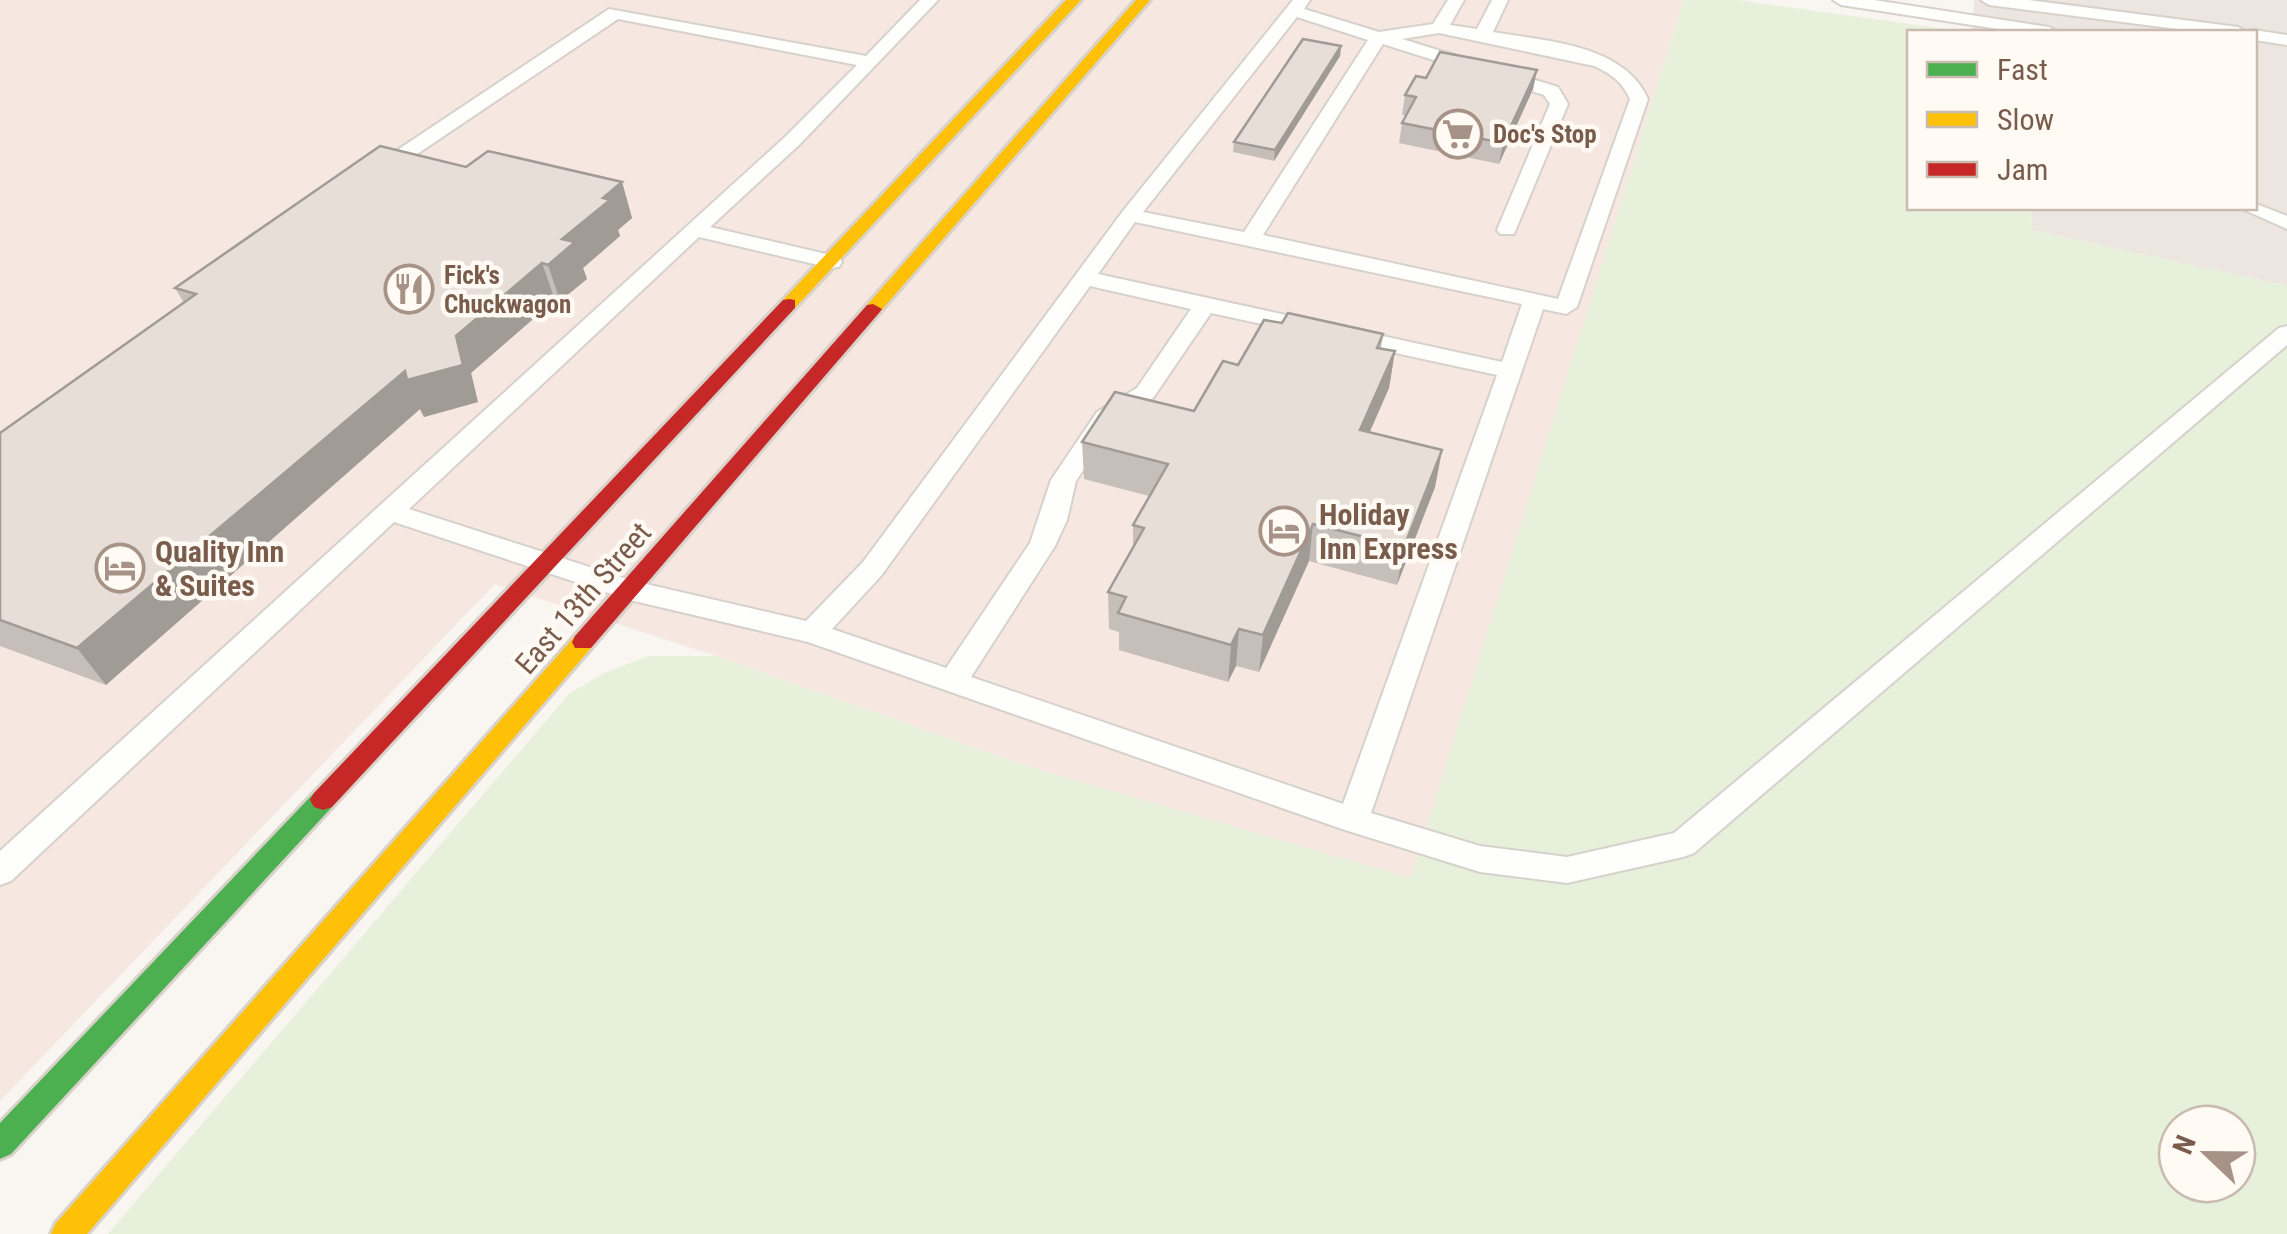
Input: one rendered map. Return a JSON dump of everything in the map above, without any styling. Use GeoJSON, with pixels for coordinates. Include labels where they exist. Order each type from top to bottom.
{"type":"FeatureCollection","features":[{"type":"Feature","properties":{"kind":"main road","name":"East 13th Street"},"geometry":{"type":"LineString","coordinates":[[0,1144],[1074,0]]}},
{"type":"Feature","properties":{"kind":"main road","name":"East 13th Street"},"geometry":{"type":"LineString","coordinates":[[67,1234],[1143,0]]}},
{"type":"Feature","properties":{"kind":"lane"},"geometry":{"type":"LineString","coordinates":[[0,870],[695,230],[871,62],[930,0]]}},
{"type":"Feature","properties":{"kind":"lane"},"geometry":{"type":"LineString","coordinates":[[1439,28],[1456,0]]}},
{"type":"Feature","properties":{"kind":"lane"},"geometry":{"type":"LineString","coordinates":[[1482,36],[1500,0]]}},
{"type":"Feature","properties":{"kind":"lane"},"geometry":{"type":"LineString","coordinates":[[1841,0],[2035,30]]}},
{"type":"Feature","properties":{"kind":"lane"},"geometry":{"type":"LineString","coordinates":[[1989,0],[2028,3],[2121,26],[2172,22],[2225,30]]}},
{"type":"Feature","properties":{"kind":"lane"},"geometry":{"type":"LineString","coordinates":[[2119,0],[2121,26]]}},
{"type":"Feature","properties":{"kind":"lane"},"geometry":{"type":"LineString","coordinates":[[2028,3],[2028,29]]}},
{"type":"Feature","properties":{"kind":"lane"},"geometry":{"type":"LineString","coordinates":[[812,634],[872,569],[1130,215],[1298,6],[1552,92],[1559,104],[1508,230]]}},
{"type":"Feature","properties":{"kind":"lane"},"geometry":{"type":"LineString","coordinates":[[364,182],[614,14],[871,62]]}},
{"type":"Feature","properties":{"kind":"lane"},"geometry":{"type":"LineString","coordinates":[[1130,215],[1566,307],[1639,99],[1633,85],[1614,68],[1482,36],[1439,28],[1379,36],[1250,239]]}},
{"type":"Feature","properties":{"kind":"lane"},"geometry":{"type":"LineString","coordinates":[[2257,35],[2287,40]]}},
{"type":"Feature","properties":{"kind":"lane"},"geometry":{"type":"LineString","coordinates":[[2255,210],[2287,223]]}},
{"type":"Feature","properties":{"kind":"lane"},"geometry":{"type":"LineString","coordinates":[[695,230],[832,262]]}},
{"type":"Feature","properties":{"kind":"lane"},"geometry":{"type":"LineString","coordinates":[[1084,278],[1510,371]]}},
{"type":"Feature","properties":{"kind":"lane"},"geometry":{"type":"LineString","coordinates":[[1352,820],[1535,300]]}},
{"type":"Feature","properties":{"kind":"lane"},"geometry":{"type":"LineString","coordinates":[[952,682],[1042,546],[1054,520],[1064,480],[1085,448],[1106,417],[1145,393],[1205,304]]}},
{"type":"Feature","properties":{"kind":"lane"},"geometry":{"type":"LineString","coordinates":[[391,512],[630,590],[812,634],[1352,820],[1480,859],[1567,870],[1683,844],[2287,333]]}},
{"type":"Feature","properties":{"kind":"shaded area"},"geometry":{"type":"Polygon","coordinates":[[[0,0],[1684,0],[1411,879],[1020,764],[716,656],[495,584],[0,1101],[0,0]]]}},
{"type":"Feature","properties":{"kind":"shaded area"},"geometry":{"type":"Polygon","coordinates":[[[1974,0],[2287,0],[2287,286],[2032,230],[2031,210],[2257,210],[2257,30],[1972,30],[1974,0]]]}},
{"type":"Feature","properties":{"kind":"green space"},"geometry":{"type":"Polygon","coordinates":[[[1684,0],[1737,0],[1953,30],[1907,30],[1907,210],[2031,210],[2032,230],[2287,286],[2287,1234],[108,1234],[569,694],[602,674],[649,656],[716,656],[1020,764],[1411,878],[1684,0]]]}},
{"type":"Feature","properties":{"kind":"building"},"geometry":{"type":"Polygon","coordinates":[[[1303,39],[1341,46],[1275,150],[1234,142],[1303,39]]]}},
{"type":"Feature","properties":{"kind":"building"},"geometry":{"type":"Polygon","coordinates":[[[1440,52],[1537,70],[1503,143],[1402,123],[1416,97],[1405,95],[1416,76],[1426,78],[1440,52]]]}},
{"type":"Feature","properties":{"kind":"building"},"geometry":{"type":"Polygon","coordinates":[[[380,146],[466,167],[488,151],[622,182],[603,198],[610,200],[562,239],[575,242],[548,265],[542,263],[456,336],[463,365],[407,380],[405,371],[77,648],[0,620],[0,433],[196,294],[175,288],[380,146]]]}},
{"type":"Feature","properties":{"kind":"building","name":"Holiday Inn Express"},"geometry":{"type":"Polygon","coordinates":[[[1288,313],[1383,334],[1377,348],[1395,351],[1360,430],[1442,450],[1404,547],[1313,524],[1263,635],[1239,629],[1231,645],[1118,613],[1126,597],[1108,592],[1144,528],[1133,525],[1168,464],[1082,442],[1115,392],[1194,411],[1223,361],[1238,365],[1264,320],[1282,323],[1288,313]]]}},
{"type":"Feature","properties":{"kind":"traffic: fast"},"geometry":{"type":"LineString","coordinates":[[0,1144],[323,800]]}},
{"type":"Feature","properties":{"kind":"traffic: slow"},"geometry":{"type":"LineString","coordinates":[[789,304],[1074,0]]}},
{"type":"Feature","properties":{"kind":"traffic: slow"},"geometry":{"type":"LineString","coordinates":[[873,309],[1143,0]]}},
{"type":"Feature","properties":{"kind":"traffic: slow"},"geometry":{"type":"LineString","coordinates":[[67,1234],[583,642]]}},
{"type":"Feature","properties":{"kind":"traffic: jam"},"geometry":{"type":"LineString","coordinates":[[323,800],[789,304]]}},
{"type":"Feature","properties":{"kind":"traffic: jam"},"geometry":{"type":"LineString","coordinates":[[583,642],[873,309]]}},
{"type":"Feature","properties":{"kind":"place","name":"Doc's Stop"},"geometry":{"type":"Point","coordinates":[1458,134]}},
{"type":"Feature","properties":{"kind":"place","name":"Fick's Chuckwagon"},"geometry":{"type":"Point","coordinates":[409,289]}},
{"type":"Feature","properties":{"kind":"place","name":"Holiday Inn Express"},"geometry":{"type":"Point","coordinates":[1284,531]}},
{"type":"Feature","properties":{"kind":"place","name":"Quality Inn & Suites"},"geometry":{"type":"Point","coordinates":[120,568]}}]}
